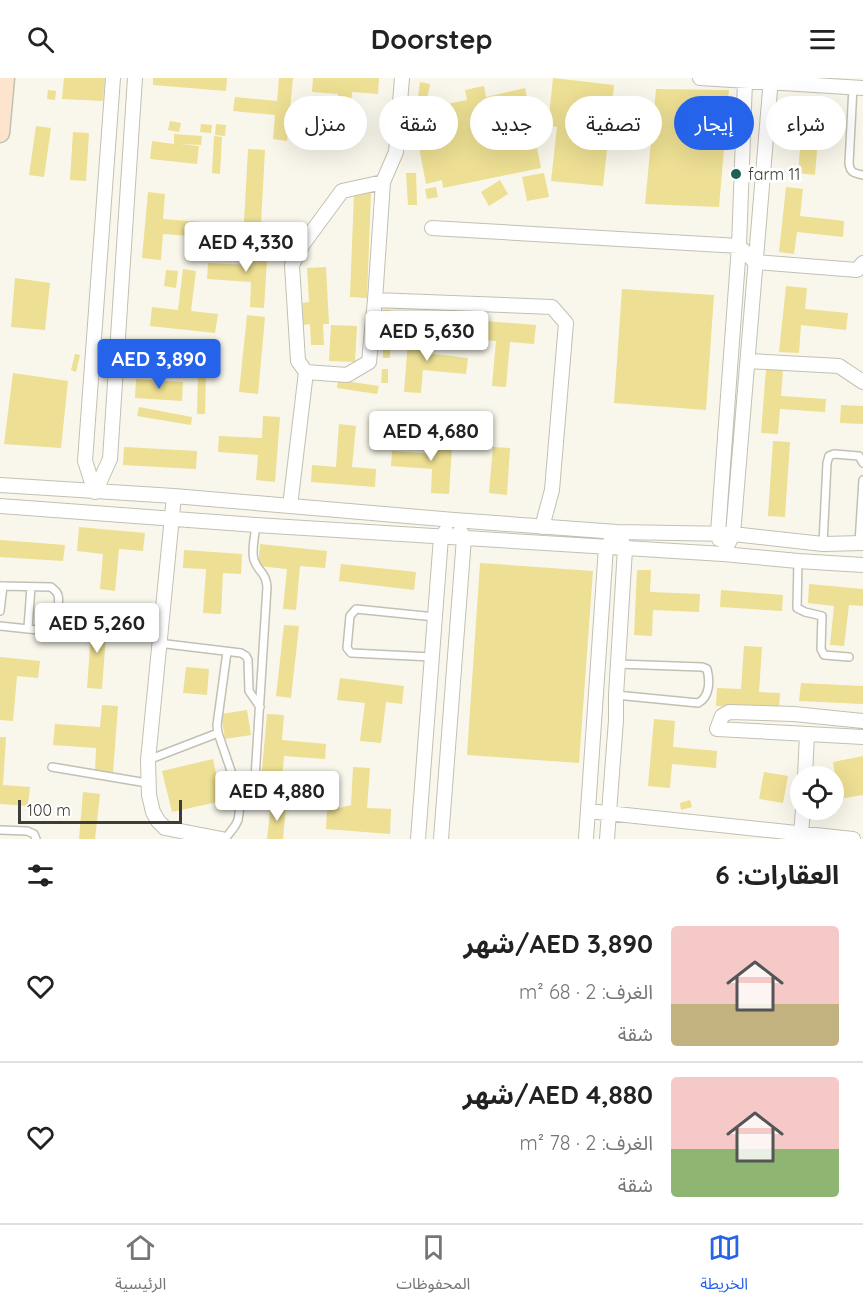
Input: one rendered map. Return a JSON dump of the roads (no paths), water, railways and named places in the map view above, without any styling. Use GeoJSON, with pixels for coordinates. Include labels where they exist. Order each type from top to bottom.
{"type":"FeatureCollection","features":[{"type":"Feature","properties":{"kind":"main road"},"geometry":{"type":"LineString","coordinates":[[0,133],[5,78]]}},
{"type":"Feature","properties":{"kind":"street"},"geometry":{"type":"LineString","coordinates":[[95,492],[85,461],[113,78]]}},
{"type":"Feature","properties":{"kind":"street"},"geometry":{"type":"LineString","coordinates":[[95,492],[110,459],[135,78]]}},
{"type":"Feature","properties":{"kind":"street"},"geometry":{"type":"LineString","coordinates":[[306,372],[348,375],[369,362],[383,182],[396,152],[402,78]]}},
{"type":"Feature","properties":{"kind":"street"},"geometry":{"type":"LineString","coordinates":[[700,78],[771,80],[858,87]]}},
{"type":"Feature","properties":{"kind":"street"},"geometry":{"type":"LineString","coordinates":[[723,554],[733,534],[771,80]]}},
{"type":"Feature","properties":{"kind":"street"},"geometry":{"type":"LineString","coordinates":[[723,554],[718,533],[739,246],[745,81]]}},
{"type":"Feature","properties":{"kind":"street"},"geometry":{"type":"LineString","coordinates":[[290,506],[306,372],[298,361],[292,265],[303,244],[342,191],[383,182]]}},
{"type":"Feature","properties":{"kind":"street"},"geometry":{"type":"LineString","coordinates":[[432,228],[739,246],[755,262],[857,270],[863,263]]}},
{"type":"Feature","properties":{"kind":"street"},"geometry":{"type":"LineString","coordinates":[[375,300],[552,307],[566,323],[552,490],[542,527]]}},
{"type":"Feature","properties":{"kind":"street"},"geometry":{"type":"LineString","coordinates":[[748,361],[839,366],[863,382]]}},
{"type":"Feature","properties":{"kind":"street"},"geometry":{"type":"LineString","coordinates":[[0,485],[174,496],[542,527],[617,532],[718,533],[823,544],[861,543]]}},
{"type":"Feature","properties":{"kind":"street"},"geometry":{"type":"LineString","coordinates":[[174,496],[158,643],[147,783],[153,812],[165,828],[223,839]]}},
{"type":"Feature","properties":{"kind":"street"},"geometry":{"type":"LineString","coordinates":[[0,506],[863,565]]}},
{"type":"Feature","properties":{"kind":"street"},"geometry":{"type":"LineString","coordinates":[[418,839],[441,537],[454,520]]}},
{"type":"Feature","properties":{"kind":"street"},"geometry":{"type":"LineString","coordinates":[[441,839],[464,538],[454,520]]}},
{"type":"Feature","properties":{"kind":"street"},"geometry":{"type":"LineString","coordinates":[[586,839],[606,548],[617,532]]}},
{"type":"Feature","properties":{"kind":"street"},"geometry":{"type":"LineString","coordinates":[[608,839],[626,549],[617,532]]}},
{"type":"Feature","properties":{"kind":"street"},"geometry":{"type":"LineString","coordinates":[[863,721],[794,714],[729,712],[722,716],[717,729],[863,737]]}},
{"type":"Feature","properties":{"kind":"street"},"geometry":{"type":"LineString","coordinates":[[805,766],[807,734]]}},
{"type":"Feature","properties":{"kind":"street"},"geometry":{"type":"LineString","coordinates":[[588,811],[853,839]]}},
{"type":"Feature","properties":{"kind":"street"},"geometry":{"type":"LineString","coordinates":[[801,833],[802,820]]}},
{"type":"Feature","properties":{"kind":"lane"},"geometry":{"type":"LineString","coordinates":[[858,87],[849,163],[854,173],[863,175]]}},
{"type":"Feature","properties":{"kind":"lane"},"geometry":{"type":"LineString","coordinates":[[823,544],[829,456],[834,454],[859,456],[863,463]]}},
{"type":"Feature","properties":{"kind":"lane"},"geometry":{"type":"LineString","coordinates":[[861,543],[863,480]]}},
{"type":"Feature","properties":{"kind":"lane"},"geometry":{"type":"LineString","coordinates":[[241,800],[255,778],[267,587],[267,579],[254,561],[256,525]]}},
{"type":"Feature","properties":{"kind":"lane"},"geometry":{"type":"LineString","coordinates":[[798,561],[797,608],[822,616],[821,649],[824,655],[849,657]]}},
{"type":"Feature","properties":{"kind":"lane"},"geometry":{"type":"LineString","coordinates":[[0,611],[2,586],[51,587],[59,596],[54,628],[47,631],[0,626]]}},
{"type":"Feature","properties":{"kind":"lane"},"geometry":{"type":"LineString","coordinates":[[28,628],[31,587]]}},
{"type":"Feature","properties":{"kind":"lane"},"geometry":{"type":"LineString","coordinates":[[432,657],[351,653],[347,648],[350,616],[356,609],[435,616]]}},
{"type":"Feature","properties":{"kind":"lane"},"geometry":{"type":"LineString","coordinates":[[158,643],[241,653],[246,656],[249,692],[260,707]]}},
{"type":"Feature","properties":{"kind":"lane"},"geometry":{"type":"LineString","coordinates":[[223,839],[238,820],[241,800],[217,725],[227,652]]}},
{"type":"Feature","properties":{"kind":"lane"},"geometry":{"type":"LineString","coordinates":[[616,695],[698,704],[706,697],[709,675],[707,669],[702,667],[618,664]]}},
{"type":"Feature","properties":{"kind":"lane"},"geometry":{"type":"LineString","coordinates":[[148,760],[218,733]]}},
{"type":"Feature","properties":{"kind":"lane"},"geometry":{"type":"LineString","coordinates":[[52,767],[147,783]]}},
{"type":"Feature","properties":{"kind":"lane"},"geometry":{"type":"LineString","coordinates":[[0,830],[27,831],[34,834],[36,839]]}},
{"type":"Feature","properties":{"kind":"lane"},"geometry":{"type":"LineString","coordinates":[[9,830],[9,839]]}},
{"type":"Feature","properties":{"kind":"place","name":"farm 11"},"geometry":{"type":"Point","coordinates":[736,174]}}]}
